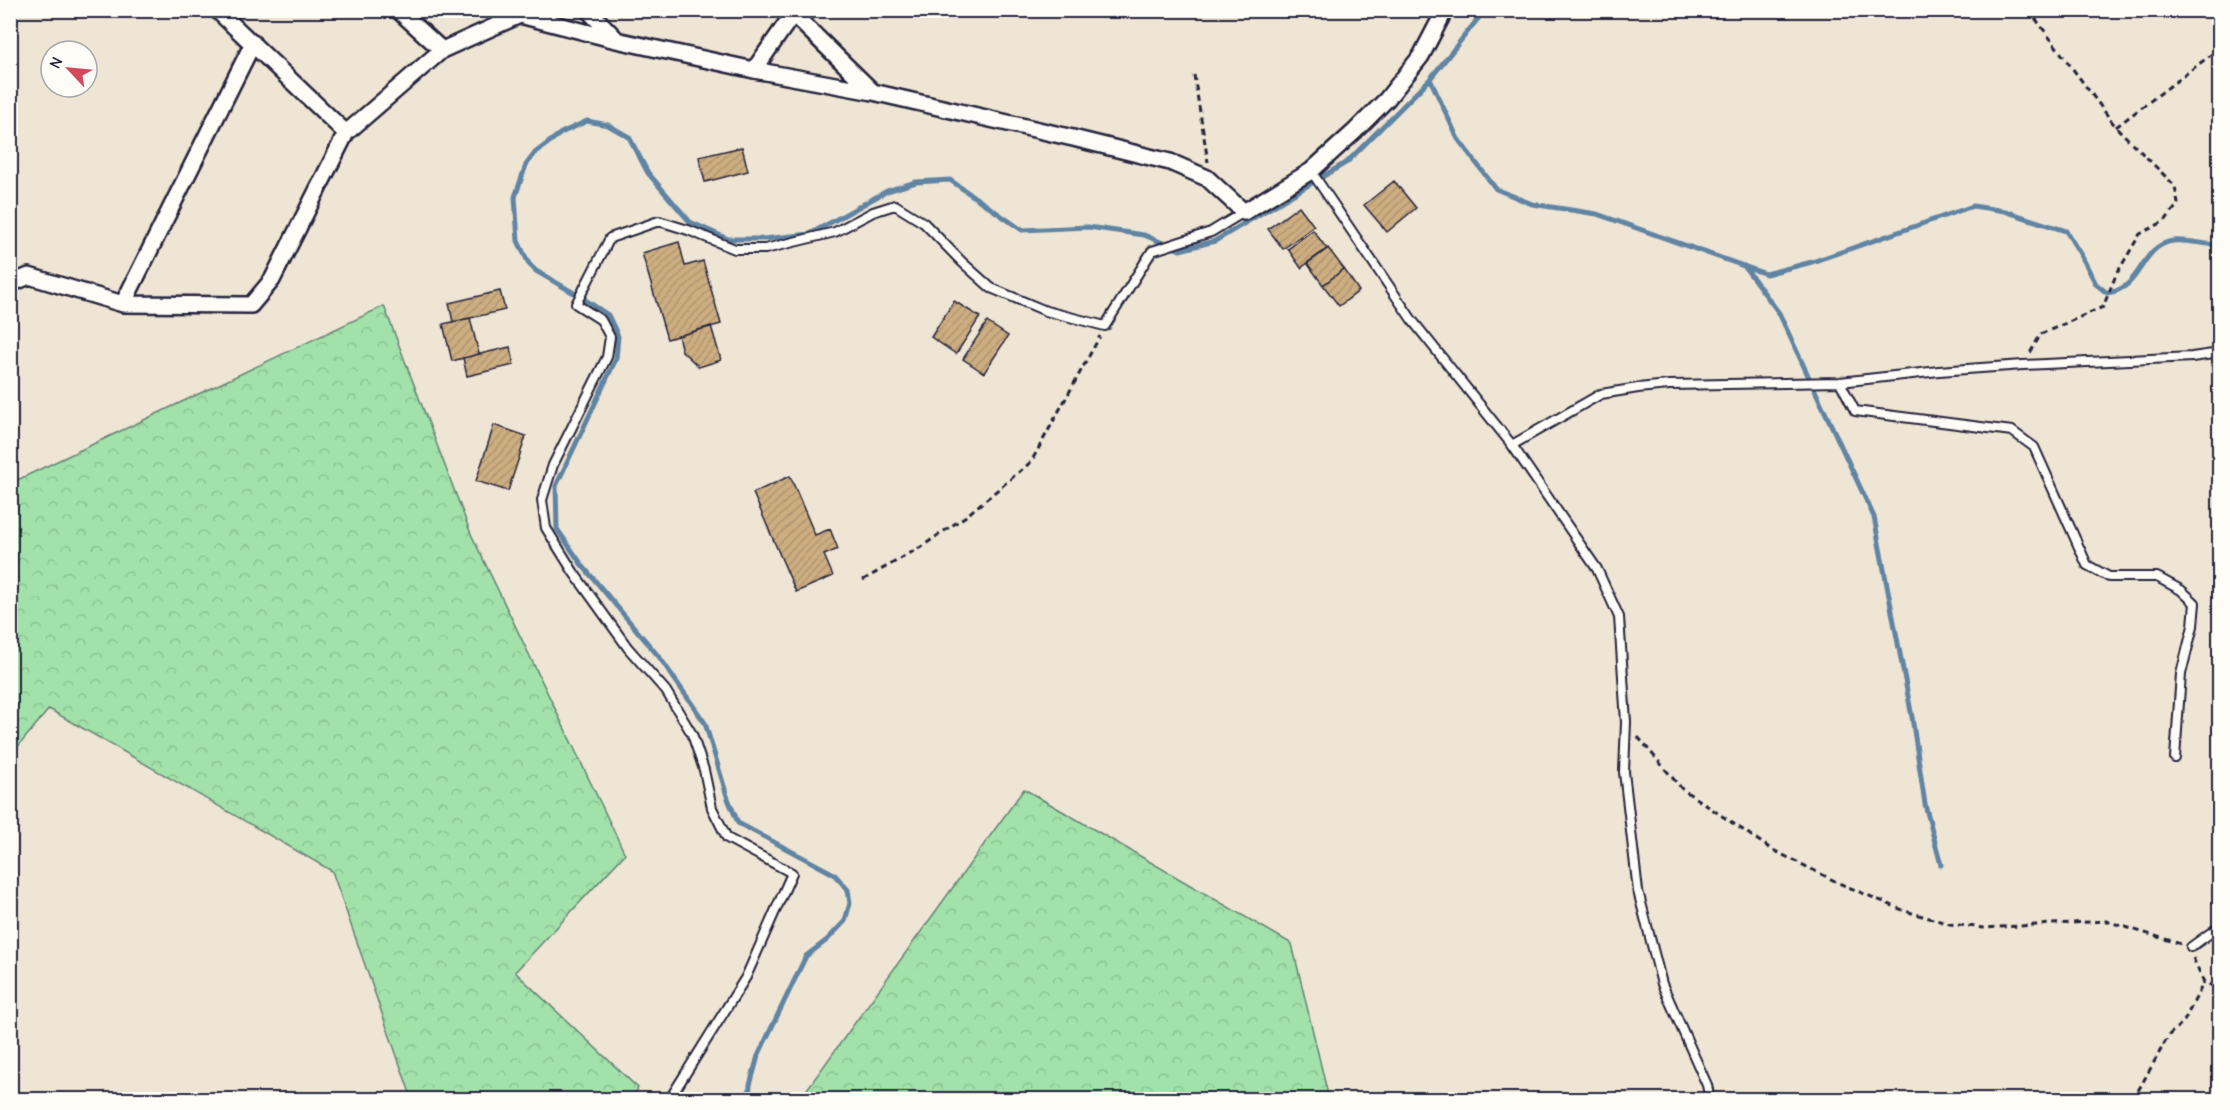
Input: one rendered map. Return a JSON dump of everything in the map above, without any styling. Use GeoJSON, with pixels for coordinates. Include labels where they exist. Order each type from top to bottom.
{"type":"FeatureCollection","features":[{"type":"Feature","properties":{"kind":"street"},"geometry":{"type":"LineString","coordinates":[[217,10],[346,133]]}},
{"type":"Feature","properties":{"kind":"street"},"geometry":{"type":"LineString","coordinates":[[398,10],[442,50]]}},
{"type":"Feature","properties":{"kind":"street"},"geometry":{"type":"LineString","coordinates":[[588,10],[616,40]]}},
{"type":"Feature","properties":{"kind":"street"},"geometry":{"type":"LineString","coordinates":[[10,270],[123,304],[251,305],[272,280],[346,133],[442,50],[521,13],[616,40],[754,70],[873,92],[1170,162],[1207,178],[1244,212],[1311,171],[1387,99],[1421,56],[1445,10]]}},
{"type":"Feature","properties":{"kind":"street"},"geometry":{"type":"LineString","coordinates":[[754,70],[791,12],[873,92]]}},
{"type":"Feature","properties":{"kind":"street"},"geometry":{"type":"LineString","coordinates":[[123,304],[253,43]]}},
{"type":"Feature","properties":{"kind":"street"},"geometry":{"type":"LineString","coordinates":[[10,284],[29,276]]}},
{"type":"Feature","properties":{"kind":"lane"},"geometry":{"type":"LineString","coordinates":[[1311,171],[1412,320],[1512,445],[1597,569],[1619,617],[1626,722],[1624,772],[1638,891],[1662,984],[1707,1085],[1710,1100]]}},
{"type":"Feature","properties":{"kind":"lane"},"geometry":{"type":"LineString","coordinates":[[669,1100],[746,977],[792,873],[727,838],[712,808],[704,770],[692,734],[666,691],[628,648],[574,573],[546,528],[542,500],[553,465],[607,357],[610,337],[601,320],[576,304],[610,238],[659,221],[735,249],[765,249],[835,232],[873,212],[895,206],[924,223],[991,288],[1046,311],[1105,326],[1152,251],[1211,232],[1244,212]]}},
{"type":"Feature","properties":{"kind":"lane"},"geometry":{"type":"LineString","coordinates":[[1512,445],[1601,394],[1669,385],[1840,382],[1939,371],[2192,357],[2220,353]]}},
{"type":"Feature","properties":{"kind":"lane"},"geometry":{"type":"LineString","coordinates":[[1840,382],[1855,411],[2012,431],[2034,447],[2088,565],[2109,577],[2157,577],[2181,590],[2195,603],[2193,626],[2181,674],[2175,758]]}},
{"type":"Feature","properties":{"kind":"lane"},"geometry":{"type":"LineString","coordinates":[[2191,947],[2220,926]]}},
{"type":"Feature","properties":{"kind":"path"},"geometry":{"type":"LineString","coordinates":[[2023,365],[2042,334],[2103,308],[2116,275],[2140,234],[2166,222],[2178,204],[2175,186],[2116,127],[2028,10]]}},
{"type":"Feature","properties":{"kind":"path"},"geometry":{"type":"LineString","coordinates":[[2116,127],[2220,48]]}},
{"type":"Feature","properties":{"kind":"path"},"geometry":{"type":"LineString","coordinates":[[1194,75],[1209,165],[1207,178]]}},
{"type":"Feature","properties":{"kind":"path"},"geometry":{"type":"LineString","coordinates":[[863,580],[921,548],[966,516],[1031,462],[1105,326]]}},
{"type":"Feature","properties":{"kind":"path"},"geometry":{"type":"LineString","coordinates":[[1626,722],[1682,789],[1771,849],[1841,884],[1905,911],[1950,924],[1984,928],[2106,921],[2191,947],[2194,962],[2204,982],[2220,989]]}},
{"type":"Feature","properties":{"kind":"path"},"geometry":{"type":"LineString","coordinates":[[2133,1100],[2169,1035],[2184,1021],[2204,982]]}},
{"type":"Feature","properties":{"kind":"green space"},"geometry":{"type":"Polygon","coordinates":[[[384,306],[471,534],[625,854],[515,972],[638,1088],[633,1099],[412,1099],[332,871],[49,709],[11,755],[11,483],[384,306]]]}},
{"type":"Feature","properties":{"kind":"green space"},"geometry":{"type":"Polygon","coordinates":[[[1024,789],[1292,944],[1329,1099],[800,1099],[1024,789]]]}},
{"type":"Feature","properties":{"kind":"building"},"geometry":{"type":"Polygon","coordinates":[[[742,147],[748,171],[705,182],[699,157],[742,147]]]}},
{"type":"Feature","properties":{"kind":"building"},"geometry":{"type":"Polygon","coordinates":[[[1394,181],[1416,208],[1387,232],[1364,205],[1394,181]]]}},
{"type":"Feature","properties":{"kind":"building"},"geometry":{"type":"Polygon","coordinates":[[[1299,206],[1314,226],[1283,249],[1268,229],[1299,206]]]}},
{"type":"Feature","properties":{"kind":"building"},"geometry":{"type":"Polygon","coordinates":[[[1313,230],[1327,249],[1301,268],[1288,249],[1313,230]]]}},
{"type":"Feature","properties":{"kind":"building"},"geometry":{"type":"Polygon","coordinates":[[[679,242],[685,266],[703,261],[721,324],[667,339],[642,253],[679,242]]]}},
{"type":"Feature","properties":{"kind":"building"},"geometry":{"type":"Polygon","coordinates":[[[1328,248],[1344,269],[1323,285],[1307,263],[1328,248]]]}},
{"type":"Feature","properties":{"kind":"building"},"geometry":{"type":"Polygon","coordinates":[[[1344,269],[1359,291],[1339,306],[1323,285],[1344,269]]]}},
{"type":"Feature","properties":{"kind":"building"},"geometry":{"type":"Polygon","coordinates":[[[500,291],[505,310],[453,322],[449,303],[500,291]]]}},
{"type":"Feature","properties":{"kind":"building"},"geometry":{"type":"Polygon","coordinates":[[[954,301],[980,317],[956,354],[931,337],[954,301]]]}},
{"type":"Feature","properties":{"kind":"building"},"geometry":{"type":"Polygon","coordinates":[[[470,318],[479,354],[452,361],[443,324],[470,318]]]}},
{"type":"Feature","properties":{"kind":"building"},"geometry":{"type":"Polygon","coordinates":[[[987,322],[1008,336],[984,373],[963,359],[987,322]]]}},
{"type":"Feature","properties":{"kind":"building"},"geometry":{"type":"Polygon","coordinates":[[[711,326],[721,360],[699,367],[682,351],[678,336],[711,326]]]}},
{"type":"Feature","properties":{"kind":"building"},"geometry":{"type":"Polygon","coordinates":[[[510,347],[514,365],[467,376],[463,358],[510,347]]]}},
{"type":"Feature","properties":{"kind":"building"},"geometry":{"type":"Polygon","coordinates":[[[494,425],[526,436],[508,491],[476,481],[494,425]]]}},
{"type":"Feature","properties":{"kind":"building"},"geometry":{"type":"Polygon","coordinates":[[[790,476],[815,535],[830,529],[838,549],[824,555],[833,576],[796,592],[753,493],[790,476]]]}},
{"type":"Feature","properties":{"kind":"waterway"},"geometry":{"type":"LineString","coordinates":[[749,1100],[750,1085],[758,1056],[806,956],[827,940],[845,921],[850,903],[848,890],[834,874],[738,823],[727,796],[705,723],[660,658],[582,565],[557,529],[556,486],[616,359],[618,336],[608,315],[536,271],[529,264],[518,241],[515,197],[526,165],[535,153],[561,133],[587,121],[608,125],[629,137],[648,173],[690,222],[728,239],[764,239],[810,234],[887,191],[916,182],[950,180],[1022,230],[1088,227],[1144,235],[1180,250],[1215,241],[1347,162],[1430,79],[1485,10]]}},
{"type":"Feature","properties":{"kind":"waterway"},"geometry":{"type":"LineString","coordinates":[[1430,79],[1458,139],[1496,189],[1532,204],[1597,214],[1766,274],[1812,262],[1973,206],[2005,211],[2066,231],[2096,284],[2107,293],[2119,290],[2128,284],[2153,251],[2162,245],[2173,241],[2220,245]]}},
{"type":"Feature","properties":{"kind":"waterway"},"geometry":{"type":"LineString","coordinates":[[1744,266],[1779,313],[1874,517],[1912,717],[1925,804],[1941,865]]}}]}
